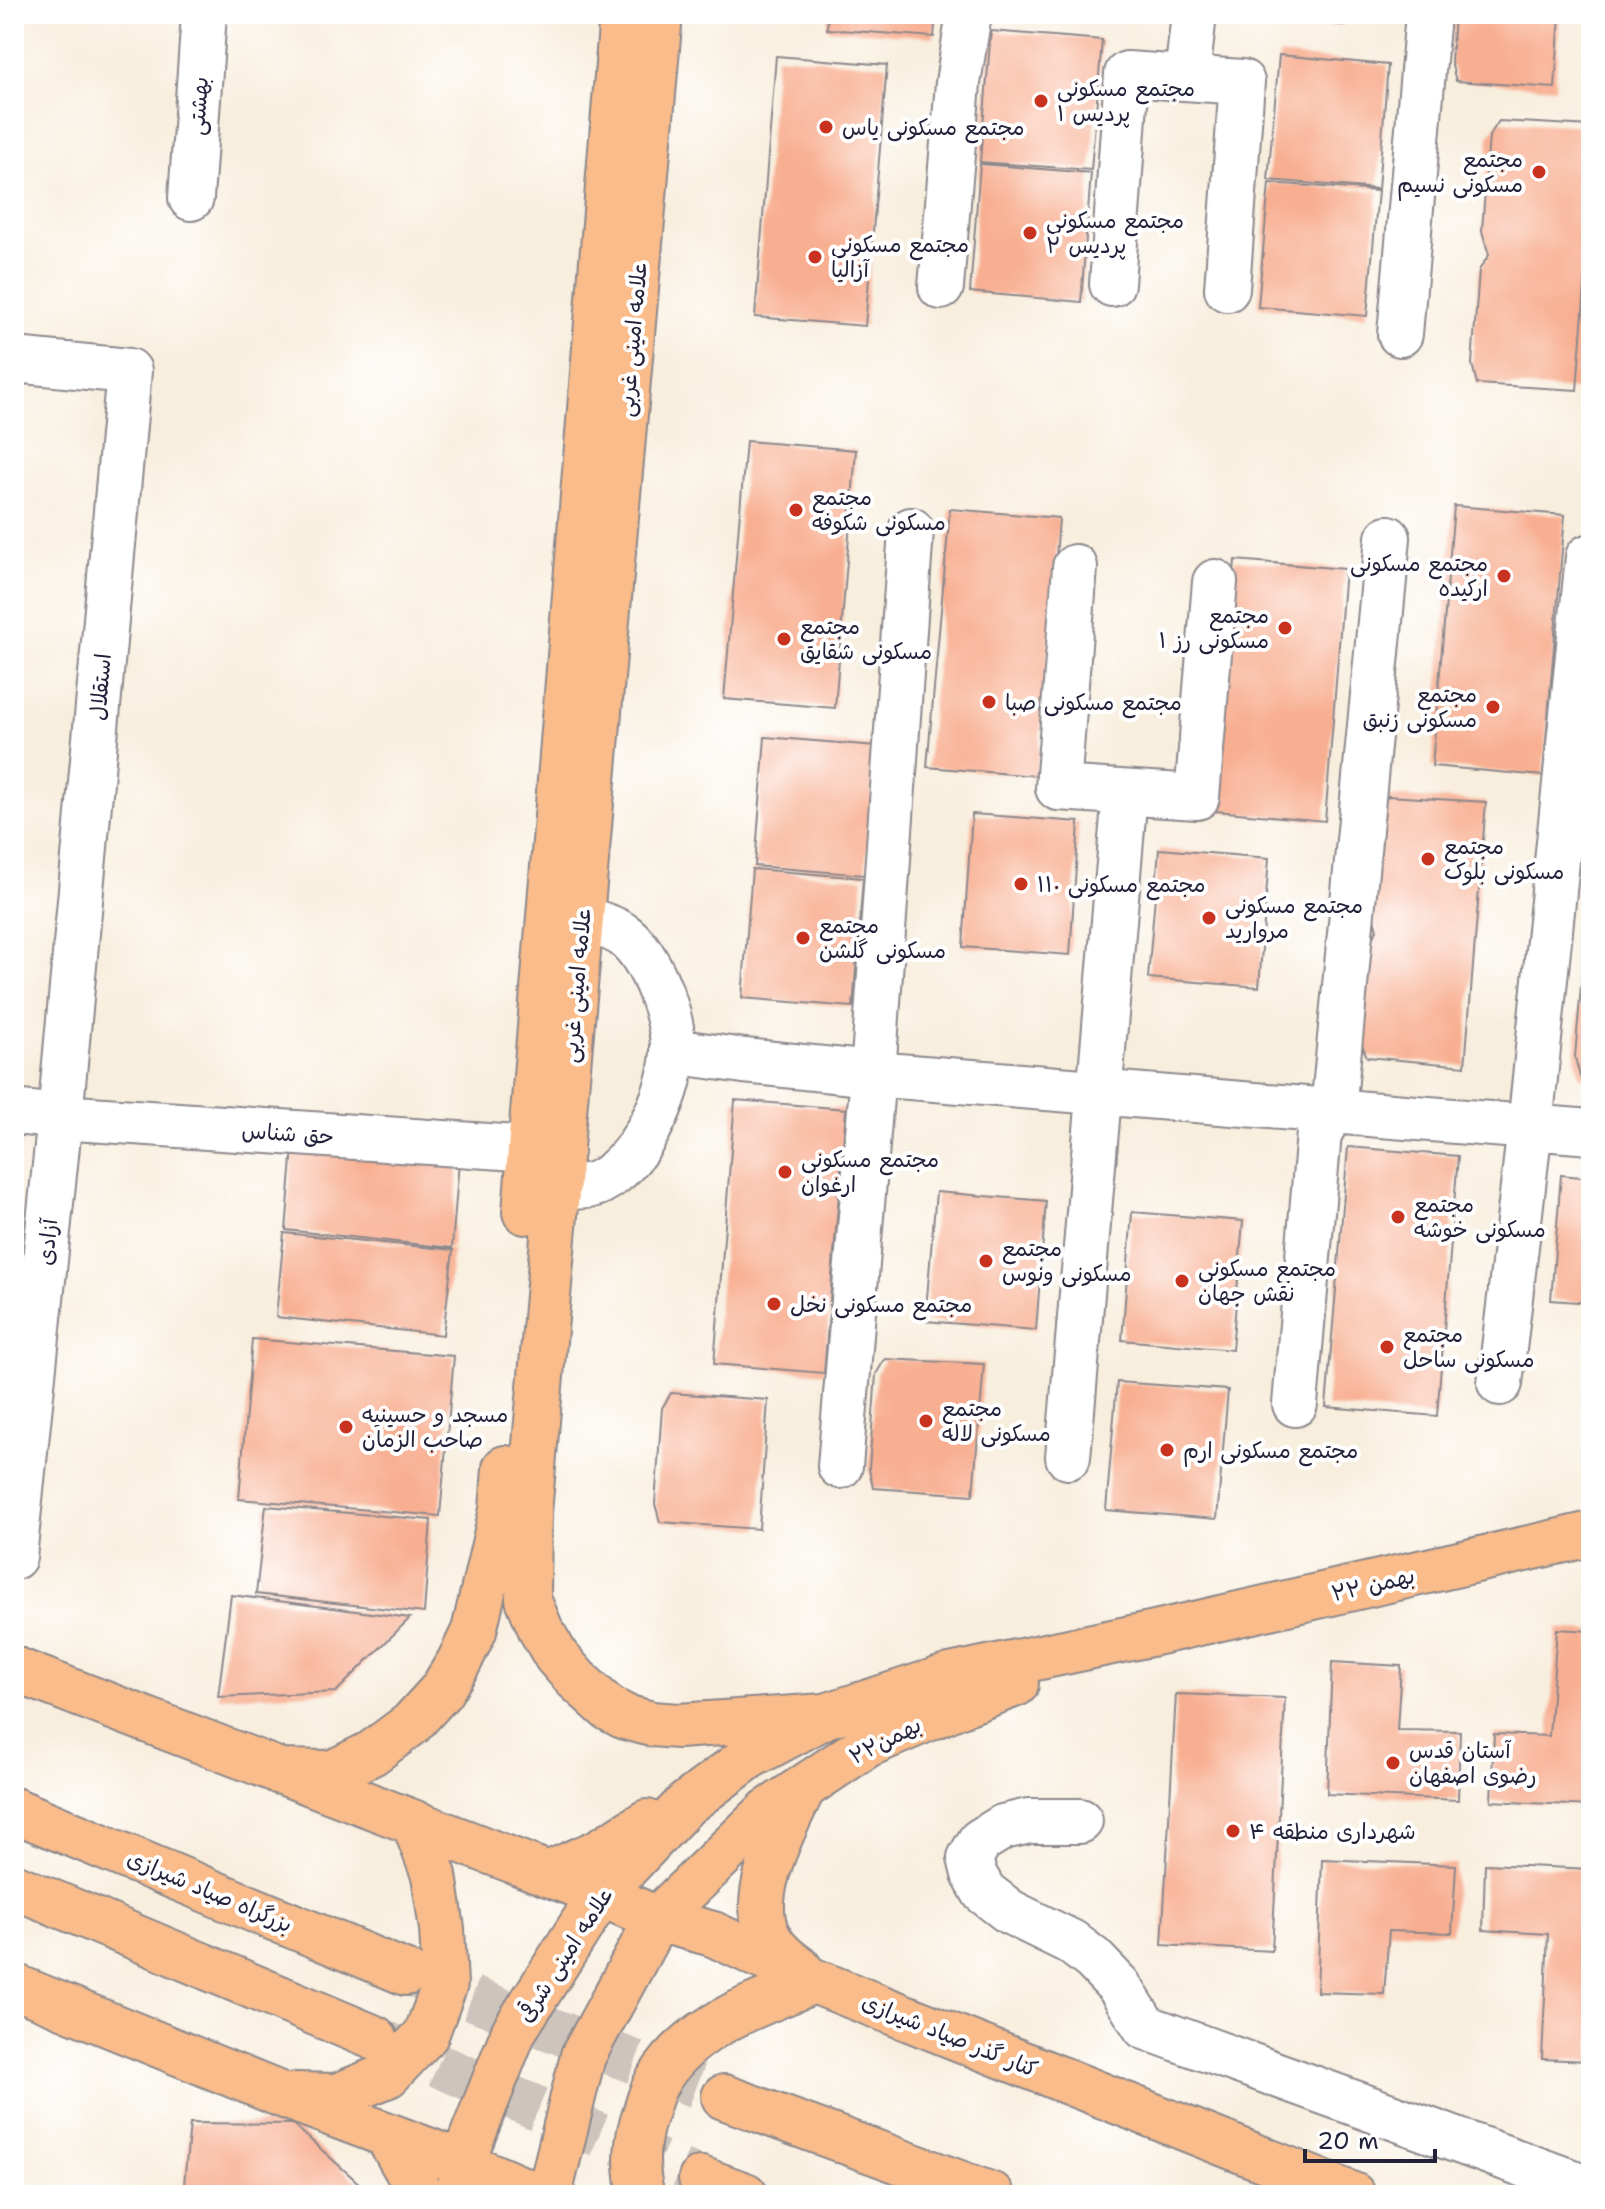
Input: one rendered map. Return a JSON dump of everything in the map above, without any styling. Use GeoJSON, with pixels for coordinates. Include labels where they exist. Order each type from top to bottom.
{"type":"FeatureCollection","features":[{"type":"Feature","properties":{"kind":"main road","name":"علامه امینی غربی"},"geometry":{"type":"LineString","coordinates":[[622,14],[529,1513],[528,1599],[556,1656],[608,1708],[625,1717],[678,1726],[825,1716]]}},
{"type":"Feature","properties":{"kind":"main road","name":"علامه امینی غربی"},"geometry":{"type":"LineString","coordinates":[[280,1772],[332,1773],[372,1753],[411,1724],[441,1691],[474,1631],[502,1510],[581,918],[660,14]]}},
{"type":"Feature","properties":{"kind":"main road","name":"۲۲ بهمن"},"geometry":{"type":"LineString","coordinates":[[1155,1633],[1591,1534]]}},
{"type":"Feature","properties":{"kind":"main road","name":"علامه امینی شرقی"},"geometry":{"type":"LineString","coordinates":[[460,2179],[514,2031],[601,1894],[686,1804],[750,1756],[825,1716],[950,1676],[1155,1633]]}},
{"type":"Feature","properties":{"kind":"main road","name":"۲۲بهمن"},"geometry":{"type":"LineString","coordinates":[[657,1919],[768,1811],[867,1745],[960,1705],[1155,1633]]}},
{"type":"Feature","properties":{"kind":"main road","name":"کنار گذر صیاد شیرازی"},"geometry":{"type":"LineString","coordinates":[[14,1669],[601,1894],[657,1919],[713,1934],[814,1981],[1353,2195]]}},
{"type":"Feature","properties":{"kind":"main road"},"geometry":{"type":"LineString","coordinates":[[548,1874],[598,1852],[725,1775]]}},
{"type":"Feature","properties":{"kind":"main road"},"geometry":{"type":"LineString","coordinates":[[642,2195],[637,2178],[639,2128],[656,2082],[687,2044],[728,2017],[814,1981],[786,1959],[768,1936],[762,1906],[766,1877],[803,1788]]}},
{"type":"Feature","properties":{"kind":"main road","name":"بزرگراه صیاد شیرازی"},"geometry":{"type":"LineString","coordinates":[[14,1810],[406,1973]]}},
{"type":"Feature","properties":{"kind":"main road"},"geometry":{"type":"LineString","coordinates":[[282,2095],[337,2096],[388,2075],[426,2035],[445,1984],[443,1943],[434,1875],[414,1823]]}},
{"type":"Feature","properties":{"kind":"main road"},"geometry":{"type":"LineString","coordinates":[[14,1886],[375,2038]]}},
{"type":"Feature","properties":{"kind":"main road"},"geometry":{"type":"LineString","coordinates":[[549,2195],[583,2056],[657,1919]]}},
{"type":"Feature","properties":{"kind":"main road"},"geometry":{"type":"LineString","coordinates":[[14,1986],[387,2135],[460,2179],[536,2195]]}},
{"type":"Feature","properties":{"kind":"main road"},"geometry":{"type":"LineString","coordinates":[[724,2097],[992,2195]]}},
{"type":"Feature","properties":{"kind":"main road"},"geometry":{"type":"LineString","coordinates":[[387,2135],[421,2195]]}},
{"type":"Feature","properties":{"kind":"main road"},"geometry":{"type":"LineString","coordinates":[[701,2179],[745,2195]]}},
{"type":"Feature","properties":{"kind":"street","name":"بهشتی"},"geometry":{"type":"LineString","coordinates":[[191,198],[204,14]]}},
{"type":"Feature","properties":{"kind":"street"},"geometry":{"type":"LineString","coordinates":[[941,287],[958,83],[969,14]]}},
{"type":"Feature","properties":{"kind":"street"},"geometry":{"type":"LineString","coordinates":[[1187,77],[1194,14]]}},
{"type":"Feature","properties":{"kind":"street"},"geometry":{"type":"LineString","coordinates":[[1400,334],[1428,14]]}},
{"type":"Feature","properties":{"kind":"street"},"geometry":{"type":"LineString","coordinates":[[1112,284],[1127,74],[1242,82],[1227,289]]}},
{"type":"Feature","properties":{"kind":"street","name":"استقلال"},"geometry":{"type":"LineString","coordinates":[[14,360],[129,371],[60,1117]]}},
{"type":"Feature","properties":{"kind":"street"},"geometry":{"type":"LineString","coordinates":[[840,1466],[873,1074],[911,530]]}},
{"type":"Feature","properties":{"kind":"street"},"geometry":{"type":"LineString","coordinates":[[1295,1404],[1319,1133],[1333,1111],[1388,538]]}},
{"type":"Feature","properties":{"kind":"street"},"geometry":{"type":"LineString","coordinates":[[1500,1383],[1530,1127],[1588,557]]}},
{"type":"Feature","properties":{"kind":"street"},"geometry":{"type":"LineString","coordinates":[[1075,567],[1058,788],[1197,797],[1215,582]]}},
{"type":"Feature","properties":{"kind":"street"},"geometry":{"type":"LineString","coordinates":[[1068,1457],[1125,793]]}},
{"type":"Feature","properties":{"kind":"street"},"geometry":{"type":"LineString","coordinates":[[581,918],[608,927],[627,938],[644,960],[662,992],[673,1051],[873,1074],[1591,1132]]}},
{"type":"Feature","properties":{"kind":"street","name":"حق شناس"},"geometry":{"type":"LineString","coordinates":[[14,1112],[550,1162],[578,1187],[598,1183],[628,1160],[645,1135],[666,1089],[673,1051]]}},
{"type":"Feature","properties":{"kind":"street","name":"آزادی"},"geometry":{"type":"LineString","coordinates":[[14,1557],[60,1117]]}},
{"type":"Feature","properties":{"kind":"street"},"geometry":{"type":"LineString","coordinates":[[1080,1821],[1029,1821],[1003,1827],[980,1841],[970,1858],[974,1874],[984,1892],[1010,1912],[1071,1942],[1093,1959],[1119,1986],[1145,2027],[1587,2181]]}},
{"type":"Feature","properties":{"kind":"building"},"geometry":{"type":"Polygon","coordinates":[[[828,14],[936,14],[934,37],[827,29],[828,14]]]}},
{"type":"Feature","properties":{"kind":"building"},"geometry":{"type":"Polygon","coordinates":[[[1243,14],[1345,14],[1344,25],[1244,18],[1243,14]]]}},
{"type":"Feature","properties":{"kind":"building"},"geometry":{"type":"Polygon","coordinates":[[[1454,14],[1560,14],[1555,88],[1456,81],[1451,62],[1454,14]]]}},
{"type":"Feature","properties":{"kind":"building","name":"مجتمع مسکونی پردیس ۱"},"geometry":{"type":"Polygon","coordinates":[[[991,31],[1102,40],[1091,170],[980,162],[991,31]]]}},
{"type":"Feature","properties":{"kind":"building"},"geometry":{"type":"Polygon","coordinates":[[[1279,55],[1388,65],[1378,189],[1268,180],[1279,55]]]}},
{"type":"Feature","properties":{"kind":"building"},"geometry":{"type":"Polygon","coordinates":[[[776,56],[887,65],[865,326],[755,317],[776,56]]]}},
{"type":"Feature","properties":{"kind":"building"},"geometry":{"type":"Polygon","coordinates":[[[1499,121],[1591,126],[1591,207],[1577,390],[1477,384],[1472,364],[1479,270],[1489,255],[1482,231],[1489,136],[1499,121]]]}},
{"type":"Feature","properties":{"kind":"building","name":"مجتمع مسکونی پردیس ۲"},"geometry":{"type":"Polygon","coordinates":[[[980,164],[1091,173],[1081,302],[970,292],[980,164]]]}},
{"type":"Feature","properties":{"kind":"building"},"geometry":{"type":"Polygon","coordinates":[[[1269,183],[1378,191],[1367,316],[1258,307],[1269,183]]]}},
{"type":"Feature","properties":{"kind":"building"},"geometry":{"type":"Polygon","coordinates":[[[746,441],[856,450],[835,708],[724,699],[746,441]]]}},
{"type":"Feature","properties":{"kind":"building"},"geometry":{"type":"Polygon","coordinates":[[[1454,506],[1565,515],[1543,776],[1432,766],[1454,506]]]}},
{"type":"Feature","properties":{"kind":"building"},"geometry":{"type":"Polygon","coordinates":[[[950,509],[1059,518],[1036,776],[927,767],[950,509]]]}},
{"type":"Feature","properties":{"kind":"building"},"geometry":{"type":"Polygon","coordinates":[[[1235,560],[1345,569],[1325,821],[1216,811],[1235,560]]]}},
{"type":"Feature","properties":{"kind":"building","name":"مجتمع مسکونی گلشن"},"geometry":{"type":"Polygon","coordinates":[[[765,737],[876,746],[865,875],[755,866],[765,737]]]}},
{"type":"Feature","properties":{"kind":"building"},"geometry":{"type":"Polygon","coordinates":[[[1388,796],[1486,802],[1465,1066],[1367,1057],[1360,1040],[1368,945],[1377,930],[1371,906],[1378,812],[1388,796]]]}},
{"type":"Feature","properties":{"kind":"building","name":"مجتمع مسکونی ۱۱۰"},"geometry":{"type":"Polygon","coordinates":[[[972,814],[1079,822],[1070,955],[963,947],[972,814]]]}},
{"type":"Feature","properties":{"kind":"building","name":"مجتمع مسکونی مروارید"},"geometry":{"type":"Polygon","coordinates":[[[1159,849],[1269,858],[1259,987],[1148,978],[1159,849]]]}},
{"type":"Feature","properties":{"kind":"building","name":"مجتمع مسکونی گلشن"},"geometry":{"type":"Polygon","coordinates":[[[752,869],[863,878],[853,1007],[742,998],[752,869]]]}},
{"type":"Feature","properties":{"kind":"building"},"geometry":{"type":"Polygon","coordinates":[[[1591,889],[1590,939],[1586,924],[1591,889]]]}},
{"type":"Feature","properties":{"kind":"building"},"geometry":{"type":"Polygon","coordinates":[[[1591,949],[1591,1077],[1580,1077],[1575,1057],[1583,963],[1591,949]]]}},
{"type":"Feature","properties":{"kind":"building"},"geometry":{"type":"Polygon","coordinates":[[[735,1100],[846,1109],[824,1373],[714,1364],[735,1100]]]}},
{"type":"Feature","properties":{"kind":"building"},"geometry":{"type":"Polygon","coordinates":[[[293,1147],[459,1161],[452,1248],[286,1230],[293,1147]]]}},
{"type":"Feature","properties":{"kind":"building"},"geometry":{"type":"Polygon","coordinates":[[[1348,1147],[1458,1156],[1437,1416],[1326,1407],[1348,1147]]]}},
{"type":"Feature","properties":{"kind":"building"},"geometry":{"type":"Polygon","coordinates":[[[1561,1175],[1591,1178],[1591,1303],[1551,1300],[1561,1175]]]}},
{"type":"Feature","properties":{"kind":"building","name":"مجتمع مسکونی ونوس"},"geometry":{"type":"Polygon","coordinates":[[[936,1192],[1046,1201],[1036,1330],[925,1321],[936,1192]]]}},
{"type":"Feature","properties":{"kind":"building","name":"مجتمع مسکونی نقش جهان"},"geometry":{"type":"Polygon","coordinates":[[[1132,1212],[1243,1221],[1232,1350],[1122,1340],[1132,1212]]]}},
{"type":"Feature","properties":{"kind":"building"},"geometry":{"type":"Polygon","coordinates":[[[284,1233],[453,1250],[443,1335],[276,1317],[284,1233]]]}},
{"type":"Feature","properties":{"kind":"building","name":"مسجد و حسینیه صاحب الزمان"},"geometry":{"type":"Polygon","coordinates":[[[252,1339],[454,1356],[440,1516],[239,1499],[252,1339]]]}},
{"type":"Feature","properties":{"kind":"building","name":"مجتمع مسکونی لاله"},"geometry":{"type":"Polygon","coordinates":[[[885,1359],[984,1364],[973,1495],[873,1488],[869,1469],[876,1374],[885,1359]]]}},
{"type":"Feature","properties":{"kind":"building","name":"مجتمع مسکونی ارم"},"geometry":{"type":"Polygon","coordinates":[[[1117,1382],[1228,1390],[1217,1519],[1106,1510],[1117,1382]]]}},
{"type":"Feature","properties":{"kind":"building"},"geometry":{"type":"Polygon","coordinates":[[[671,1393],[768,1400],[759,1529],[660,1522],[655,1504],[662,1408],[671,1393]]]}},
{"type":"Feature","properties":{"kind":"building"},"geometry":{"type":"Polygon","coordinates":[[[266,1506],[431,1520],[424,1613],[256,1594],[266,1506]]]}},
{"type":"Feature","properties":{"kind":"building"},"geometry":{"type":"Polygon","coordinates":[[[231,1595],[410,1618],[336,1692],[218,1697],[231,1595]]]}},
{"type":"Feature","properties":{"kind":"building"},"geometry":{"type":"Polygon","coordinates":[[[1557,1629],[1591,1631],[1591,1806],[1491,1801],[1494,1734],[1549,1736],[1557,1629]]]}},
{"type":"Feature","properties":{"kind":"building","name":"آستان قدس رضوی اصفهان"},"geometry":{"type":"Polygon","coordinates":[[[1332,1662],[1401,1666],[1397,1730],[1460,1731],[1458,1800],[1327,1794],[1332,1662]]]}},
{"type":"Feature","properties":{"kind":"building"},"geometry":{"type":"Polygon","coordinates":[[[1176,1694],[1285,1698],[1272,1951],[1162,1945],[1176,1694]]]}},
{"type":"Feature","properties":{"kind":"building"},"geometry":{"type":"Polygon","coordinates":[[[1322,1859],[1456,1865],[1452,1933],[1389,1931],[1384,1994],[1317,1992],[1322,1859]]]}},
{"type":"Feature","properties":{"kind":"building"},"geometry":{"type":"Polygon","coordinates":[[[1485,1864],[1591,1869],[1591,2061],[1542,2059],[1548,1934],[1483,1930],[1485,1864]]]}},
{"type":"Feature","properties":{"kind":"building"},"geometry":{"type":"Polygon","coordinates":[[[190,2123],[293,2124],[363,2187],[362,2195],[183,2195],[190,2123]]]}},
{"type":"Feature","properties":{"kind":"tunnel"},"geometry":{"type":"LineString","coordinates":[[410,1974],[724,2097]]}},
{"type":"Feature","properties":{"kind":"tunnel"},"geometry":{"type":"LineString","coordinates":[[377,2039],[701,2179]]}},
{"type":"Feature","properties":{"kind":"place","name":"مجتمع مسکونی پردیس ۱"},"geometry":{"type":"Point","coordinates":[1041,101]}},
{"type":"Feature","properties":{"kind":"place","name":"مجتمع مسکونی یاس"},"geometry":{"type":"Point","coordinates":[826,127]}},
{"type":"Feature","properties":{"kind":"place","name":"مجتمع مسکونی نسیم"},"geometry":{"type":"Point","coordinates":[1539,172]}},
{"type":"Feature","properties":{"kind":"place","name":"مجتمع مسکونی پردیس ۲"},"geometry":{"type":"Point","coordinates":[1030,233]}},
{"type":"Feature","properties":{"kind":"place","name":"مجتمع مسکونی آزالیا"},"geometry":{"type":"Point","coordinates":[815,257]}},
{"type":"Feature","properties":{"kind":"place","name":"مجتمع مسکونی شکوفه"},"geometry":{"type":"Point","coordinates":[796,510]}},
{"type":"Feature","properties":{"kind":"place","name":"مجتمع مسکونی ارکیده"},"geometry":{"type":"Point","coordinates":[1504,576]}},
{"type":"Feature","properties":{"kind":"place","name":"مجتمع مسکونی رز ۱"},"geometry":{"type":"Point","coordinates":[1285,628]}},
{"type":"Feature","properties":{"kind":"place","name":"مجتمع مسکونی شقایق"},"geometry":{"type":"Point","coordinates":[784,639]}},
{"type":"Feature","properties":{"kind":"place","name":"مجتمع مسکونی صبا"},"geometry":{"type":"Point","coordinates":[989,702]}},
{"type":"Feature","properties":{"kind":"place","name":"مجتمع مسکونی زنبق"},"geometry":{"type":"Point","coordinates":[1493,707]}},
{"type":"Feature","properties":{"kind":"place","name":"مجتمع مسکونی بلوک"},"geometry":{"type":"Point","coordinates":[1428,859]}},
{"type":"Feature","properties":{"kind":"place","name":"مجتمع مسکونی ۱۱۰"},"geometry":{"type":"Point","coordinates":[1021,884]}},
{"type":"Feature","properties":{"kind":"place","name":"مجتمع مسکونی مروارید"},"geometry":{"type":"Point","coordinates":[1209,918]}},
{"type":"Feature","properties":{"kind":"place","name":"مجتمع مسکونی گلشن"},"geometry":{"type":"Point","coordinates":[803,938]}},
{"type":"Feature","properties":{"kind":"place","name":"مجتمع مسکونی ارغوان"},"geometry":{"type":"Point","coordinates":[785,1172]}},
{"type":"Feature","properties":{"kind":"place","name":"مجتمع مسکونی خوشه"},"geometry":{"type":"Point","coordinates":[1398,1217]}},
{"type":"Feature","properties":{"kind":"place","name":"مجتمع مسکونی ونوس"},"geometry":{"type":"Point","coordinates":[986,1261]}},
{"type":"Feature","properties":{"kind":"place","name":"مجتمع مسکونی نقش جهان"},"geometry":{"type":"Point","coordinates":[1182,1281]}},
{"type":"Feature","properties":{"kind":"place","name":"مجتمع مسکونی نخل"},"geometry":{"type":"Point","coordinates":[774,1304]}},
{"type":"Feature","properties":{"kind":"place","name":"مجتمع مسکونی ساحل"},"geometry":{"type":"Point","coordinates":[1387,1347]}},
{"type":"Feature","properties":{"kind":"place","name":"مجتمع مسکونی لاله"},"geometry":{"type":"Point","coordinates":[926,1421]}},
{"type":"Feature","properties":{"kind":"place","name":"مسجد و حسینیه صاحب الزمان"},"geometry":{"type":"Point","coordinates":[346,1427]}},
{"type":"Feature","properties":{"kind":"place","name":"مجتمع مسکونی ارم"},"geometry":{"type":"Point","coordinates":[1167,1450]}},
{"type":"Feature","properties":{"kind":"place","name":"آستان قدس رضوی اصفهان"},"geometry":{"type":"Point","coordinates":[1393,1763]}},
{"type":"Feature","properties":{"kind":"place","name":"شهرداری منطقه ۴"},"geometry":{"type":"Point","coordinates":[1233,1831]}}]}
